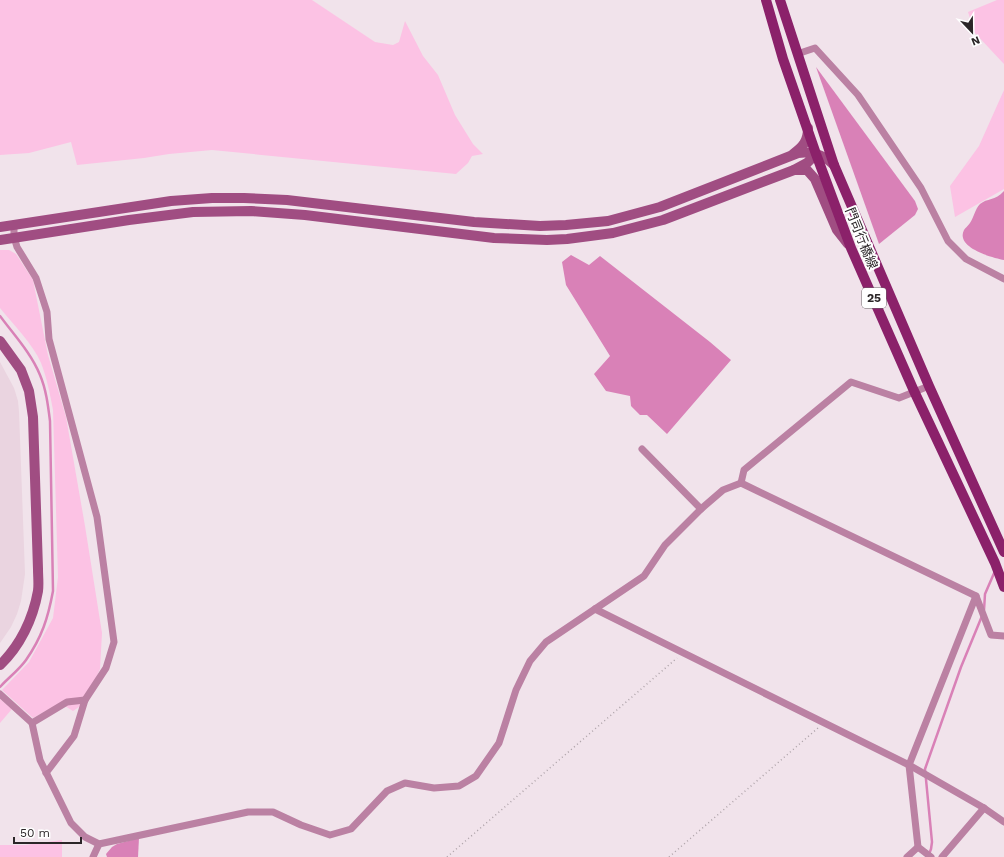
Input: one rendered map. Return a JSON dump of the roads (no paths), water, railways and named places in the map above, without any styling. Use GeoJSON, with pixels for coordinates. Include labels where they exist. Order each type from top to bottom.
{"type":"FeatureCollection","features":[{"type":"Feature","properties":{"kind":"main road","name":"門司行橋線"},"geometry":{"type":"LineString","coordinates":[[766,0],[783,59],[851,248],[914,391],[992,556],[1004,587]]}},
{"type":"Feature","properties":{"kind":"main road"},"geometry":{"type":"LineString","coordinates":[[774,0],[818,139],[816,154]]}},
{"type":"Feature","properties":{"kind":"main road","name":"門司行橋線"},"geometry":{"type":"LineString","coordinates":[[780,0],[834,165],[929,386],[1004,552]]}},
{"type":"Feature","properties":{"kind":"street"},"geometry":{"type":"LineString","coordinates":[[797,54],[815,48],[834,68],[858,95],[921,188],[948,241],[966,259],[1004,279]]}},
{"type":"Feature","properties":{"kind":"street"},"geometry":{"type":"LineString","coordinates":[[791,155],[803,146],[806,141],[808,128]]}},
{"type":"Feature","properties":{"kind":"street"},"geometry":{"type":"LineString","coordinates":[[0,227],[171,201],[212,198],[287,200],[474,222],[540,226],[566,225],[608,221],[660,207],[791,155],[804,152],[816,154],[826,158],[834,165]]}},
{"type":"Feature","properties":{"kind":"street"},"geometry":{"type":"LineString","coordinates":[[0,240],[164,215],[229,211],[305,215],[494,238],[547,240],[567,239],[613,233],[663,220],[794,170],[807,163],[816,154]]}},
{"type":"Feature","properties":{"kind":"street"},"geometry":{"type":"LineString","coordinates":[[794,170],[807,170],[816,179],[837,230],[851,248]]}},
{"type":"Feature","properties":{"kind":"street"},"geometry":{"type":"LineString","coordinates":[[14,224],[14,237],[17,247],[36,278],[47,312],[49,339],[97,517],[114,642],[106,668],[85,700],[74,736],[46,773]]}},
{"type":"Feature","properties":{"kind":"street"},"geometry":{"type":"LineString","coordinates":[[0,341],[20,370],[28,391],[33,417],[38,569],[38,590],[28,627],[9,656],[0,665]]}},
{"type":"Feature","properties":{"kind":"street"},"geometry":{"type":"LineString","coordinates":[[741,483],[744,470],[851,382],[899,398],[929,386]]}},
{"type":"Feature","properties":{"kind":"street"},"geometry":{"type":"LineString","coordinates":[[642,449],[701,509]]}},
{"type":"Feature","properties":{"kind":"street"},"geometry":{"type":"LineString","coordinates":[[0,694],[32,723],[40,760],[70,823],[85,837],[99,844],[248,812],[274,812],[301,825],[330,835],[351,829],[386,791],[405,783],[434,788],[459,786],[476,776],[499,743],[516,690],[530,661],[546,642],[644,576],[665,545],[701,509],[724,490],[741,483],[976,596],[991,635],[1004,636]]}},
{"type":"Feature","properties":{"kind":"street"},"geometry":{"type":"LineString","coordinates":[[931,857],[918,848],[909,765],[976,596]]}},
{"type":"Feature","properties":{"kind":"street"},"geometry":{"type":"LineString","coordinates":[[595,609],[909,765],[984,808],[1004,822]]}},
{"type":"Feature","properties":{"kind":"street"},"geometry":{"type":"LineString","coordinates":[[32,723],[67,702],[85,700]]}},
{"type":"Feature","properties":{"kind":"street"},"geometry":{"type":"LineString","coordinates":[[942,857],[984,808]]}},
{"type":"Feature","properties":{"kind":"street"},"geometry":{"type":"LineString","coordinates":[[93,857],[99,844]]}},
{"type":"Feature","properties":{"kind":"street"},"geometry":{"type":"LineString","coordinates":[[907,857],[918,848]]}},
{"type":"Feature","properties":{"kind":"waterway"},"geometry":{"type":"LineString","coordinates":[[0,316],[32,359],[42,380],[46,397],[50,421],[53,591],[46,619],[32,652],[17,671],[0,687]]}},
{"type":"Feature","properties":{"kind":"waterway"},"geometry":{"type":"LineString","coordinates":[[984,610],[985,594],[995,571]]}},
{"type":"Feature","properties":{"kind":"waterway"},"geometry":{"type":"LineString","coordinates":[[929,854],[932,842],[925,769],[961,667],[982,616]]}}]}
